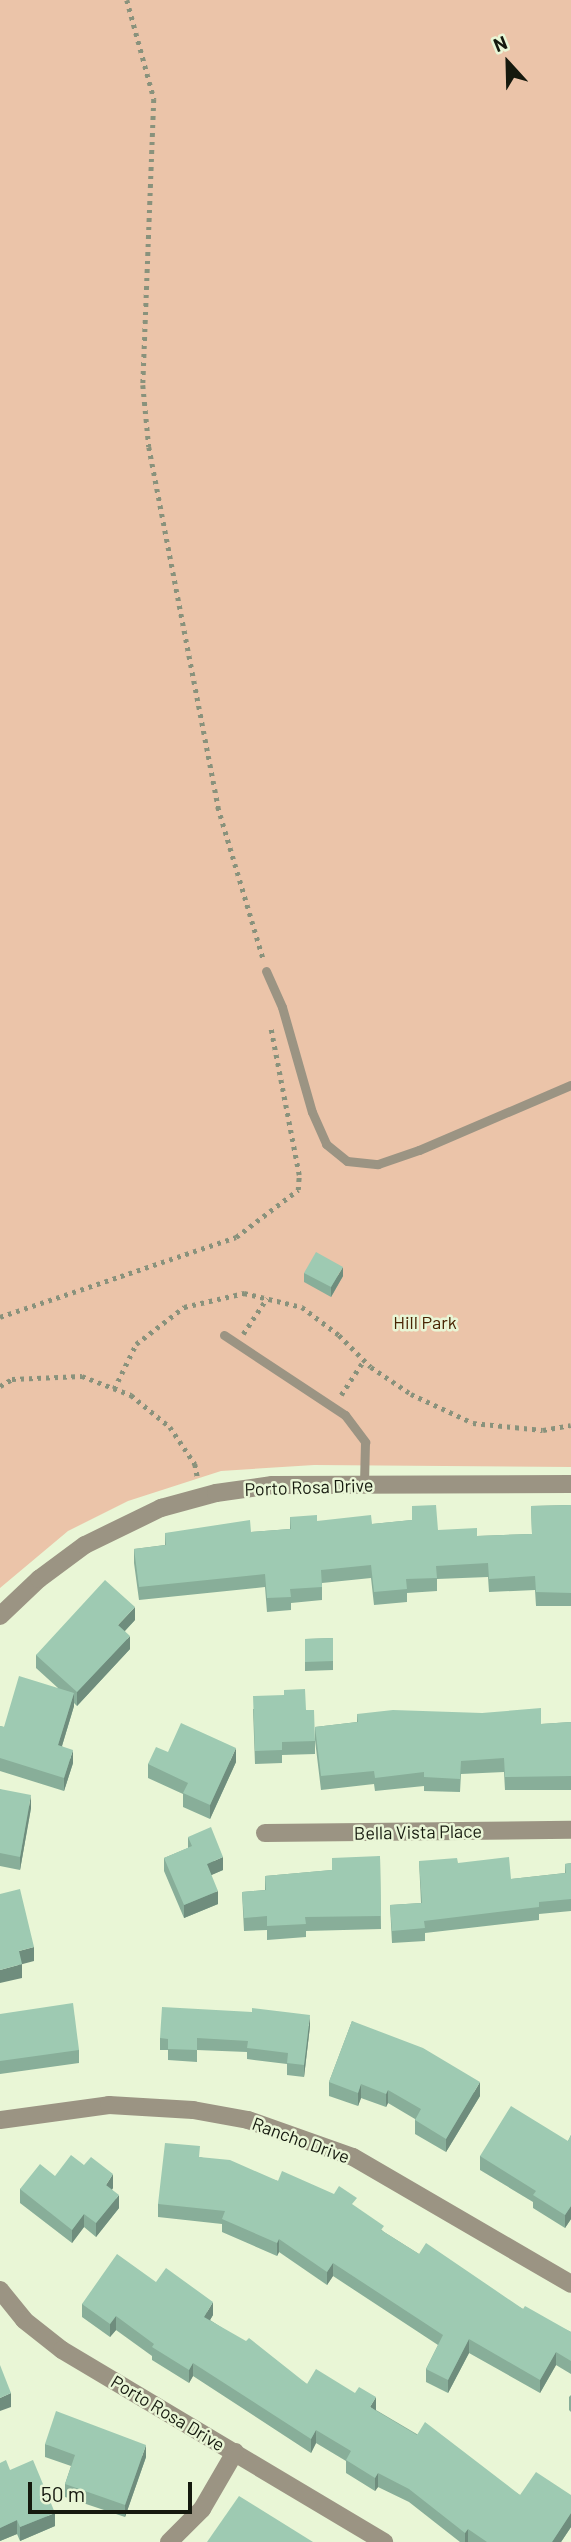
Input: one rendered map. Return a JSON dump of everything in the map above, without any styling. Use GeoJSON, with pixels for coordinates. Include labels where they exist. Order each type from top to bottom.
{"type":"FeatureCollection","features":[{"type":"Feature","properties":{"kind":"street","name":"Porto Rosa Drive"},"geometry":{"type":"LineString","coordinates":[[0,1616],[39,1579],[85,1545],[135,1519],[201,1497],[272,1485],[571,1484]]}},
{"type":"Feature","properties":{"kind":"street","name":"Bella Vista Place"},"geometry":{"type":"LineString","coordinates":[[265,1833],[571,1830]]}},
{"type":"Feature","properties":{"kind":"street","name":"Rancho Drive"},"geometry":{"type":"LineString","coordinates":[[0,2120],[109,2105],[193,2110],[248,2120],[353,2157],[571,2284]]}},
{"type":"Feature","properties":{"kind":"street","name":"Porto Rosa Drive"},"geometry":{"type":"LineString","coordinates":[[0,2290],[24,2319],[62,2350],[384,2542]]}},
{"type":"Feature","properties":{"kind":"street"},"geometry":{"type":"LineString","coordinates":[[169,2542],[202,2509],[235,2452]]}},
{"type":"Feature","properties":{"kind":"lane"},"geometry":{"type":"LineString","coordinates":[[267,971],[282,1007],[312,1112],[326,1144],[347,1161],[377,1164],[419,1150],[571,1085]]}},
{"type":"Feature","properties":{"kind":"lane"},"geometry":{"type":"LineString","coordinates":[[224,1335],[333,1408],[365,1441],[365,1484]]}},
{"type":"Feature","properties":{"kind":"path"},"geometry":{"type":"LineString","coordinates":[[127,0],[154,99],[143,385],[149,447],[218,807],[267,971]]}},
{"type":"Feature","properties":{"kind":"path"},"geometry":{"type":"LineString","coordinates":[[0,1317],[236,1237],[298,1190],[299,1175],[270,1025]]}},
{"type":"Feature","properties":{"kind":"path"},"geometry":{"type":"LineString","coordinates":[[114,1389],[136,1344],[184,1307],[244,1293],[302,1307],[364,1360],[411,1394],[473,1423],[543,1430],[571,1425]]}},
{"type":"Feature","properties":{"kind":"path"},"geometry":{"type":"LineString","coordinates":[[237,1343],[267,1298]]}},
{"type":"Feature","properties":{"kind":"path"},"geometry":{"type":"LineString","coordinates":[[333,1408],[364,1360]]}},
{"type":"Feature","properties":{"kind":"path"},"geometry":{"type":"LineString","coordinates":[[0,1386],[12,1379],[82,1376],[131,1395],[170,1427],[195,1464],[201,1497]]}},
{"type":"Feature","properties":{"kind":"green space","name":"Hill Park"},"geometry":{"type":"Polygon","coordinates":[[[0,0],[571,0],[571,1467],[314,1465],[221,1471],[128,1501],[68,1531],[0,1588],[0,0]]]}},
{"type":"Feature","properties":{"kind":"building"},"geometry":{"type":"Polygon","coordinates":[[[316,1252],[343,1267],[331,1287],[304,1273],[316,1252]]]}},
{"type":"Feature","properties":{"kind":"building"},"geometry":{"type":"Polygon","coordinates":[[[436,1505],[438,1530],[477,1528],[477,1536],[532,1534],[531,1506],[571,1505],[571,1593],[536,1592],[535,1576],[489,1579],[488,1563],[436,1566],[437,1578],[406,1579],[407,1589],[374,1592],[371,1565],[321,1570],[322,1587],[290,1589],[291,1597],[267,1598],[265,1574],[139,1587],[134,1549],[166,1545],[165,1533],[250,1520],[251,1532],[291,1529],[290,1517],[317,1515],[317,1521],[371,1515],[372,1524],[412,1520],[412,1506],[436,1505]]]}},
{"type":"Feature","properties":{"kind":"building"},"geometry":{"type":"Polygon","coordinates":[[[105,1580],[135,1607],[118,1625],[130,1636],[77,1692],[36,1655],[105,1580]]]}},
{"type":"Feature","properties":{"kind":"building"},"geometry":{"type":"Polygon","coordinates":[[[333,1638],[333,1661],[305,1662],[305,1639],[333,1638]]]}},
{"type":"Feature","properties":{"kind":"building"},"geometry":{"type":"Polygon","coordinates":[[[19,1676],[74,1693],[58,1745],[73,1750],[64,1778],[0,1758],[0,1726],[4,1727],[19,1676]]]}},
{"type":"Feature","properties":{"kind":"building"},"geometry":{"type":"Polygon","coordinates":[[[305,1689],[306,1710],[314,1710],[315,1741],[282,1742],[282,1750],[255,1751],[253,1696],[284,1695],[284,1690],[305,1689]]]}},
{"type":"Feature","properties":{"kind":"building"},"geometry":{"type":"Polygon","coordinates":[[[541,1708],[541,1724],[571,1722],[571,1776],[505,1777],[504,1758],[461,1761],[460,1779],[424,1777],[424,1772],[375,1778],[374,1771],[321,1776],[315,1727],[358,1722],[357,1714],[393,1710],[482,1713],[541,1708]]]}},
{"type":"Feature","properties":{"kind":"building"},"geometry":{"type":"Polygon","coordinates":[[[181,1723],[236,1748],[210,1805],[183,1793],[188,1783],[148,1764],[156,1747],[168,1752],[181,1723]]]}},
{"type":"Feature","properties":{"kind":"building"},"geometry":{"type":"Polygon","coordinates":[[[0,1789],[31,1795],[20,1857],[0,1853],[0,1789]]]}},
{"type":"Feature","properties":{"kind":"building"},"geometry":{"type":"Polygon","coordinates":[[[211,1827],[223,1857],[207,1864],[218,1891],[184,1905],[164,1858],[192,1846],[188,1837],[211,1827]]]}},
{"type":"Feature","properties":{"kind":"building"},"geometry":{"type":"Polygon","coordinates":[[[380,1856],[381,1916],[305,1917],[306,1924],[267,1926],[267,1916],[244,1918],[242,1892],[266,1890],[265,1876],[332,1870],[332,1858],[380,1856]]]}},
{"type":"Feature","properties":{"kind":"building"},"geometry":{"type":"Polygon","coordinates":[[[509,1857],[511,1879],[566,1873],[565,1864],[571,1863],[571,1899],[539,1902],[539,1907],[424,1921],[425,1928],[392,1931],[390,1905],[422,1903],[419,1861],[457,1858],[458,1863],[509,1857]]]}},
{"type":"Feature","properties":{"kind":"building"},"geometry":{"type":"Polygon","coordinates":[[[20,1889],[34,1947],[19,1951],[22,1964],[0,1970],[0,1894],[20,1889]]]}},
{"type":"Feature","properties":{"kind":"building"},"geometry":{"type":"Polygon","coordinates":[[[73,2003],[79,2050],[0,2061],[0,2014],[73,2003]]]}},
{"type":"Feature","properties":{"kind":"building"},"geometry":{"type":"Polygon","coordinates":[[[162,2007],[252,2012],[252,2008],[310,2015],[304,2065],[287,2063],[288,2053],[247,2048],[248,2041],[197,2038],[197,2050],[168,2049],[168,2039],[160,2038],[162,2007]]]}},
{"type":"Feature","properties":{"kind":"building"},"geometry":{"type":"Polygon","coordinates":[[[352,2021],[423,2048],[480,2082],[446,2139],[415,2120],[421,2109],[388,2090],[386,2094],[361,2084],[358,2093],[329,2082],[352,2021]]]}},
{"type":"Feature","properties":{"kind":"building"},"geometry":{"type":"Polygon","coordinates":[[[511,2106],[568,2141],[571,2135],[571,2206],[565,2215],[533,2195],[536,2191],[480,2156],[511,2106]]]}},
{"type":"Feature","properties":{"kind":"building"},"geometry":{"type":"Polygon","coordinates":[[[165,2143],[200,2146],[199,2157],[230,2160],[278,2181],[282,2171],[334,2194],[339,2186],[357,2198],[352,2204],[384,2226],[381,2230],[419,2254],[426,2243],[523,2309],[525,2306],[571,2332],[571,2361],[556,2352],[540,2380],[469,2339],[448,2380],[426,2369],[443,2335],[333,2263],[327,2272],[279,2239],[277,2243],[222,2219],[225,2211],[158,2204],[165,2143]]]}},
{"type":"Feature","properties":{"kind":"building"},"geometry":{"type":"Polygon","coordinates":[[[71,2155],[84,2165],[91,2157],[113,2174],[106,2185],[119,2195],[96,2223],[84,2214],[72,2230],[20,2189],[40,2164],[55,2176],[71,2155]]]}},
{"type":"Feature","properties":{"kind":"building"},"geometry":{"type":"Polygon","coordinates":[[[117,2254],[156,2282],[166,2268],[213,2302],[204,2317],[246,2341],[249,2338],[307,2384],[316,2369],[355,2393],[359,2387],[376,2397],[370,2407],[417,2435],[425,2422],[520,2495],[536,2472],[571,2495],[571,2513],[552,2542],[487,2542],[468,2529],[465,2533],[409,2489],[378,2473],[375,2478],[346,2460],[351,2451],[316,2430],[311,2439],[193,2363],[189,2370],[152,2347],[154,2344],[116,2316],[110,2324],[82,2304],[117,2254]]]}},
{"type":"Feature","properties":{"kind":"building"},"geometry":{"type":"Polygon","coordinates":[[[0,2365],[11,2393],[0,2398],[0,2365]]]}},
{"type":"Feature","properties":{"kind":"building"},"geometry":{"type":"Polygon","coordinates":[[[56,2411],[146,2445],[125,2505],[65,2484],[75,2455],[45,2444],[56,2411]]]}},
{"type":"Feature","properties":{"kind":"building"},"geometry":{"type":"Polygon","coordinates":[[[6,2460],[10,2470],[33,2460],[55,2513],[20,2527],[17,2520],[0,2528],[0,2463],[6,2460]]]}},
{"type":"Feature","properties":{"kind":"building"},"geometry":{"type":"Polygon","coordinates":[[[239,2496],[313,2542],[207,2542],[239,2496]]]}}]}
